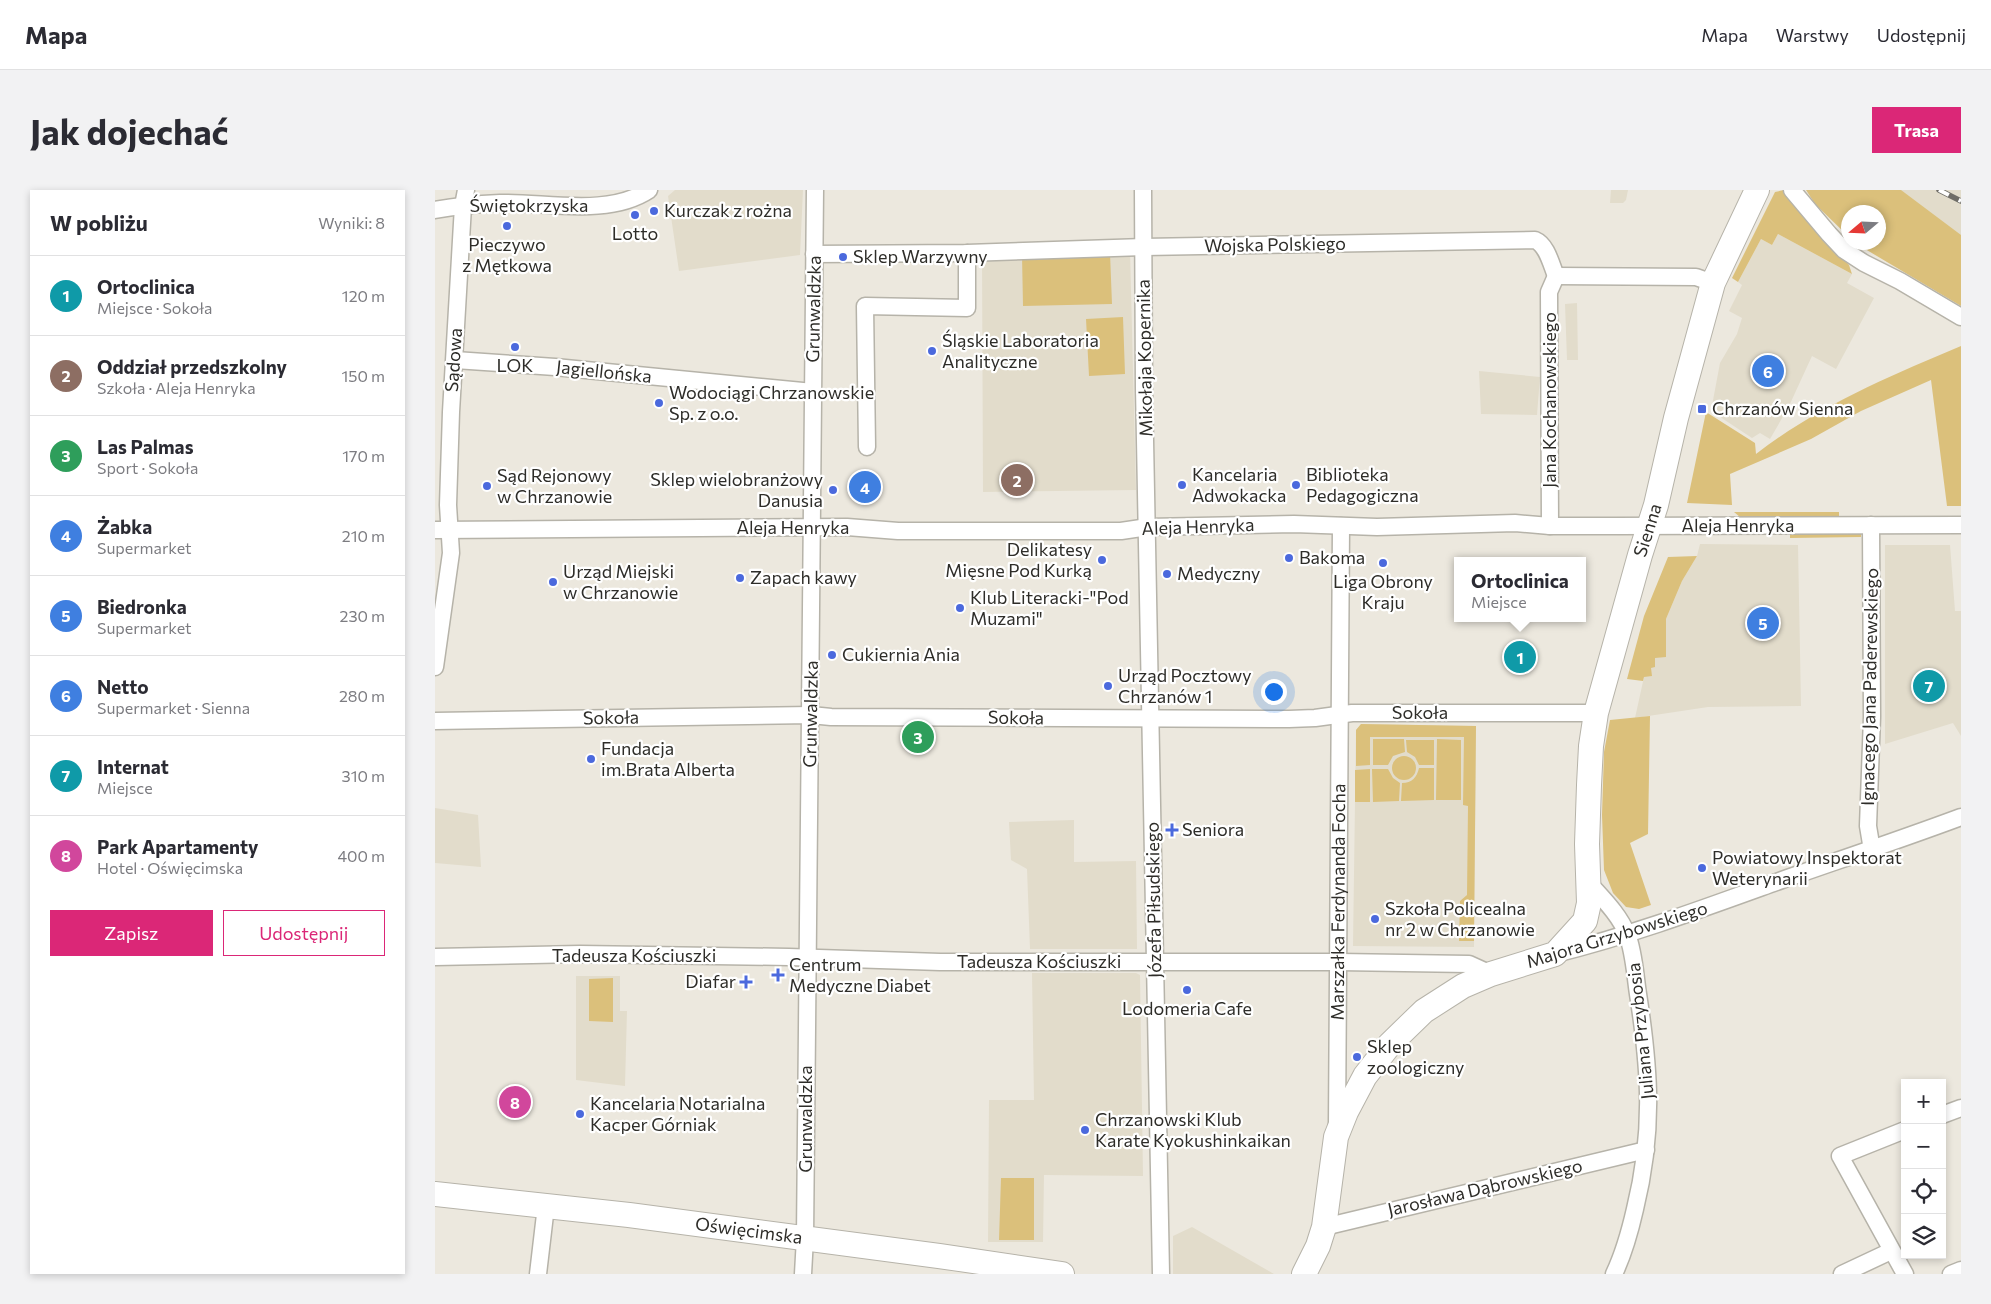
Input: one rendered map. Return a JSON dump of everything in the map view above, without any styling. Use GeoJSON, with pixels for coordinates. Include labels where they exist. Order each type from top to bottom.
{"type":"FeatureCollection","features":[{"type":"Feature","properties":{"kind":"street","name":"Sądowa"},"geometry":{"type":"LineString","coordinates":[[435,667],[451,553],[442,530],[451,422],[463,206],[466,190]]}},
{"type":"Feature","properties":{"kind":"street","name":"Świętokrzyska"},"geometry":{"type":"LineString","coordinates":[[435,210],[499,204],[608,206],[639,197],[649,190]]}},
{"type":"Feature","properties":{"kind":"street","name":"Grunwaldzka"},"geometry":{"type":"LineString","coordinates":[[803,1274],[811,715],[815,190]]}},
{"type":"Feature","properties":{"kind":"street","name":"Mikołaja Kopernika"},"geometry":{"type":"LineString","coordinates":[[1143,190],[1147,527]]}},
{"type":"Feature","properties":{"kind":"street","name":"Sienna"},"geometry":{"type":"LineString","coordinates":[[1555,954],[1585,921],[1589,903],[1589,785],[1591,746],[1597,713],[1656,506],[1676,418],[1713,283],[1757,190]]}},
{"type":"Feature","properties":{"kind":"street"},"geometry":{"type":"LineString","coordinates":[[1791,190],[1844,250],[1961,318]]}},
{"type":"Feature","properties":{"kind":"street","name":"Wojska Polskiego"},"geometry":{"type":"LineString","coordinates":[[814,254],[967,253],[1144,247],[1535,240],[1540,242],[1545,249],[1556,276]]}},
{"type":"Feature","properties":{"kind":"street"},"geometry":{"type":"LineString","coordinates":[[867,447],[865,306],[967,308],[967,253]]}},
{"type":"Feature","properties":{"kind":"street"},"geometry":{"type":"LineString","coordinates":[[1556,276],[1696,277],[1713,283]]}},
{"type":"Feature","properties":{"kind":"street","name":"Jana Kochanowskiego"},"geometry":{"type":"LineString","coordinates":[[1551,526],[1549,292],[1556,276]]}},
{"type":"Feature","properties":{"kind":"street","name":"Jagiellońska"},"geometry":{"type":"LineString","coordinates":[[455,360],[555,367],[813,392]]}},
{"type":"Feature","properties":{"kind":"street","name":"Aleja Henryka"},"geometry":{"type":"LineString","coordinates":[[442,530],[847,527],[898,532],[1121,532],[1147,527],[1295,524],[1341,526],[1515,523],[1551,526],[1961,524]]}},
{"type":"Feature","properties":{"kind":"street","name":"Ignacego Jana Paderewskiego"},"geometry":{"type":"LineString","coordinates":[[1871,525],[1872,717],[1868,826],[1872,850]]}},
{"type":"Feature","properties":{"kind":"street","name":"Marszałka Ferdynanda Focha"},"geometry":{"type":"LineString","coordinates":[[1304,1274],[1318,1246],[1324,1227],[1336,1137],[1339,962],[1341,526]]}},
{"type":"Feature","properties":{"kind":"street","name":"Józefa Piłsudskiego"},"geometry":{"type":"LineString","coordinates":[[1147,527],[1161,1274]]}},
{"type":"Feature","properties":{"kind":"street","name":"Sokoła"},"geometry":{"type":"LineString","coordinates":[[435,721],[811,715],[831,717],[1151,719],[1307,718],[1340,714],[1597,713]]}},
{"type":"Feature","properties":{"kind":"street","name":"Majora Grzybowskiego"},"geometry":{"type":"LineString","coordinates":[[1336,1137],[1346,1112],[1365,1076],[1389,1044],[1424,1011],[1463,986],[1491,974],[1555,954],[1604,942],[1872,850],[1961,817]]}},
{"type":"Feature","properties":{"kind":"street"},"geometry":{"type":"LineString","coordinates":[[1588,882],[1614,911],[1627,933]]}},
{"type":"Feature","properties":{"kind":"street","name":"Juliana Przybosia"},"geometry":{"type":"LineString","coordinates":[[1614,1274],[1631,1225],[1646,1150],[1649,1122],[1648,1064],[1633,956],[1627,933]]}},
{"type":"Feature","properties":{"kind":"street","name":"Tadeusza Kościuszki"},"geometry":{"type":"LineString","coordinates":[[435,957],[581,954],[940,962],[1339,962],[1469,964],[1491,974]]}},
{"type":"Feature","properties":{"kind":"street"},"geometry":{"type":"LineString","coordinates":[[1946,1114],[1961,1108]]}},
{"type":"Feature","properties":{"kind":"street"},"geometry":{"type":"LineString","coordinates":[[1901,1132],[1840,1156],[1905,1274]]}},
{"type":"Feature","properties":{"kind":"street","name":"Jarosława Dąbrowskiego"},"geometry":{"type":"LineString","coordinates":[[1324,1227],[1646,1150]]}},
{"type":"Feature","properties":{"kind":"street","name":"Oświęcimska"},"geometry":{"type":"LineString","coordinates":[[435,1194],[629,1215],[1062,1274]]}},
{"type":"Feature","properties":{"kind":"street"},"geometry":{"type":"LineString","coordinates":[[538,1274],[546,1206]]}},
{"type":"Feature","properties":{"kind":"street"},"geometry":{"type":"LineString","coordinates":[[1842,1274],[1891,1251]]}},
{"type":"Feature","properties":{"kind":"street"},"geometry":{"type":"LineString","coordinates":[[1951,1274],[1961,1270]]}},
{"type":"Feature","properties":{"kind":"shaded area"},"geometry":{"type":"Polygon","coordinates":[[[675,190],[803,190],[800,255],[679,271],[668,196],[675,190]]]}},
{"type":"Feature","properties":{"kind":"shaded area"},"geometry":{"type":"Polygon","coordinates":[[[1611,190],[1628,190],[1626,200],[1623,203],[1610,203],[1611,190]]]}},
{"type":"Feature","properties":{"kind":"shaded area"},"geometry":{"type":"Polygon","coordinates":[[[1784,190],[1849,265],[1852,274],[1778,234],[1772,245],[1761,239],[1738,282],[1732,278],[1775,192],[1784,190]]]}},
{"type":"Feature","properties":{"kind":"shaded area"},"geometry":{"type":"Polygon","coordinates":[[[1806,190],[1901,190],[1961,235],[1961,306],[1867,250],[1886,250],[1886,205],[1841,205],[1841,229],[1815,204],[1806,190]]]}},
{"type":"Feature","properties":{"kind":"shaded area"},"geometry":{"type":"Polygon","coordinates":[[[1810,190],[1961,190],[1961,303],[1886,247],[1886,205],[1841,205],[1841,207],[1810,190]]]}},
{"type":"Feature","properties":{"kind":"shaded area"},"geometry":{"type":"Polygon","coordinates":[[[1778,234],[1852,274],[1847,283],[1874,298],[1836,369],[1812,356],[1789,406],[1770,439],[1760,433],[1752,438],[1711,411],[1720,363],[1737,334],[1742,318],[1729,311],[1742,285],[1738,282],[1761,239],[1772,245],[1778,234]]]}},
{"type":"Feature","properties":{"kind":"shaded area"},"geometry":{"type":"Polygon","coordinates":[[[1130,250],[1136,490],[983,492],[982,254],[1130,250]]]}},
{"type":"Feature","properties":{"kind":"shaded area"},"geometry":{"type":"Polygon","coordinates":[[[1110,253],[1112,304],[1023,306],[1022,255],[1110,253]]]}},
{"type":"Feature","properties":{"kind":"shaded area"},"geometry":{"type":"Polygon","coordinates":[[[1577,303],[1578,360],[1567,360],[1565,304],[1577,303]]]}},
{"type":"Feature","properties":{"kind":"shaded area"},"geometry":{"type":"Polygon","coordinates":[[[1123,317],[1125,374],[1089,376],[1086,319],[1123,317]]]}},
{"type":"Feature","properties":{"kind":"shaded area"},"geometry":{"type":"Polygon","coordinates":[[[1961,346],[1961,506],[1947,506],[1931,380],[1861,411],[1811,439],[1730,474],[1732,505],[1687,503],[1706,412],[1755,443],[1756,454],[1804,421],[1855,393],[1961,346]]]}},
{"type":"Feature","properties":{"kind":"shaded area"},"geometry":{"type":"Polygon","coordinates":[[[1479,371],[1540,377],[1537,415],[1481,414],[1479,371]]]}},
{"type":"Feature","properties":{"kind":"shaded area"},"geometry":{"type":"Polygon","coordinates":[[[1734,512],[1839,512],[1839,516],[1740,517],[1734,512]]]}},
{"type":"Feature","properties":{"kind":"shaded area"},"geometry":{"type":"Polygon","coordinates":[[[1790,534],[1861,534],[1861,537],[1790,538],[1790,534]]]}},
{"type":"Feature","properties":{"kind":"shaded area"},"geometry":{"type":"Polygon","coordinates":[[[1700,544],[1798,545],[1801,706],[1708,707],[1635,718],[1644,677],[1651,668],[1666,619],[1682,581],[1697,556],[1700,544]]]}},
{"type":"Feature","properties":{"kind":"shaded area"},"geometry":{"type":"Polygon","coordinates":[[[1885,545],[1950,545],[1955,611],[1961,611],[1961,736],[1953,723],[1885,744],[1885,545]]]}},
{"type":"Feature","properties":{"kind":"shaded area"},"geometry":{"type":"Polygon","coordinates":[[[1697,556],[1682,581],[1666,619],[1666,657],[1655,658],[1655,667],[1651,668],[1652,676],[1644,677],[1643,681],[1627,679],[1644,616],[1668,557],[1697,556]]]}},
{"type":"Feature","properties":{"kind":"shaded area"},"geometry":{"type":"Polygon","coordinates":[[[1650,716],[1648,834],[1630,843],[1651,905],[1639,909],[1626,907],[1613,893],[1604,870],[1602,815],[1604,752],[1610,720],[1650,716]]]}},
{"type":"Feature","properties":{"kind":"shaded area"},"geometry":{"type":"Polygon","coordinates":[[[1361,724],[1476,726],[1474,947],[1353,946],[1356,730],[1361,724]]]}},
{"type":"Feature","properties":{"kind":"shaded area"},"geometry":{"type":"Polygon","coordinates":[[[1361,724],[1476,726],[1474,941],[1459,941],[1460,901],[1467,895],[1468,806],[1463,805],[1464,737],[1370,737],[1370,765],[1356,766],[1356,730],[1361,724]]]}},
{"type":"Feature","properties":{"kind":"shaded area"},"geometry":{"type":"Polygon","coordinates":[[[1373,739],[1404,739],[1405,752],[1393,756],[1388,765],[1373,765],[1373,739]]]}},
{"type":"Feature","properties":{"kind":"shaded area"},"geometry":{"type":"Polygon","coordinates":[[[1437,739],[1461,740],[1461,800],[1436,800],[1437,739]]]}},
{"type":"Feature","properties":{"kind":"shaded area"},"geometry":{"type":"Polygon","coordinates":[[[1406,740],[1434,740],[1434,765],[1419,765],[1415,757],[1407,752],[1406,740]]]}},
{"type":"Feature","properties":{"kind":"shaded area"},"geometry":{"type":"Polygon","coordinates":[[[1404,756],[1413,759],[1416,768],[1413,777],[1404,780],[1395,777],[1392,768],[1395,759],[1404,756]]]}},
{"type":"Feature","properties":{"kind":"shaded area"},"geometry":{"type":"Polygon","coordinates":[[[1419,768],[1434,768],[1434,800],[1401,801],[1402,783],[1414,779],[1419,768]]]}},
{"type":"Feature","properties":{"kind":"shaded area"},"geometry":{"type":"Polygon","coordinates":[[[1370,769],[1370,802],[1355,802],[1355,770],[1370,769]]]}},
{"type":"Feature","properties":{"kind":"shaded area"},"geometry":{"type":"Polygon","coordinates":[[[1372,769],[1388,769],[1393,778],[1400,783],[1399,801],[1373,802],[1372,769]]]}},
{"type":"Feature","properties":{"kind":"shaded area"},"geometry":{"type":"Polygon","coordinates":[[[435,808],[478,815],[481,867],[435,863],[435,808]]]}},
{"type":"Feature","properties":{"kind":"shaded area"},"geometry":{"type":"Polygon","coordinates":[[[1074,820],[1074,862],[1136,861],[1137,949],[1030,949],[1027,869],[1011,860],[1009,822],[1074,820]]]}},
{"type":"Feature","properties":{"kind":"shaded area"},"geometry":{"type":"Polygon","coordinates":[[[1032,973],[1136,973],[1140,975],[1143,1176],[1044,1175],[1043,1242],[988,1242],[989,1100],[1034,1100],[1032,973]]]}},
{"type":"Feature","properties":{"kind":"shaded area"},"geometry":{"type":"Polygon","coordinates":[[[576,976],[620,976],[620,1011],[627,1011],[625,1086],[576,1080],[576,976]]]}},
{"type":"Feature","properties":{"kind":"shaded area"},"geometry":{"type":"Polygon","coordinates":[[[613,978],[613,1022],[589,1021],[589,979],[613,978]]]}},
{"type":"Feature","properties":{"kind":"shaded area"},"geometry":{"type":"Polygon","coordinates":[[[1001,1178],[1034,1178],[1034,1240],[999,1240],[1001,1178]]]}},
{"type":"Feature","properties":{"kind":"shaded area"},"geometry":{"type":"Polygon","coordinates":[[[1192,1227],[1274,1274],[1173,1274],[1173,1236],[1192,1227]]]}},
{"type":"Feature","properties":{"kind":"railway"},"geometry":{"type":"LineString","coordinates":[[1939,190],[1961,201]]}},
{"type":"Feature","properties":{"kind":"place","name":"Kurczak z rożna"},"geometry":{"type":"Point","coordinates":[654,211]}},
{"type":"Feature","properties":{"kind":"place","name":"Lotto"},"geometry":{"type":"Point","coordinates":[635,215]}},
{"type":"Feature","properties":{"kind":"place","name":"Pieczywo z Mętkowa"},"geometry":{"type":"Point","coordinates":[507,226]}},
{"type":"Feature","properties":{"kind":"place","name":"Sklep Warzywny"},"geometry":{"type":"Point","coordinates":[843,257]}},
{"type":"Feature","properties":{"kind":"place","name":"LOK"},"geometry":{"type":"Point","coordinates":[515,347]}},
{"type":"Feature","properties":{"kind":"place","name":"Śląskie Laboratoria Analityczne"},"geometry":{"type":"Point","coordinates":[932,351]}},
{"type":"Feature","properties":{"kind":"place","name":"Netto"},"geometry":{"type":"Point","coordinates":[1768,371]}},
{"type":"Feature","properties":{"kind":"place","name":"Wodociągi Chrzanowskie Sp. z o.o."},"geometry":{"type":"Point","coordinates":[659,403]}},
{"type":"Feature","properties":{"kind":"place","name":"Chrzanów Sienna"},"geometry":{"type":"Point","coordinates":[1702,409]}},
{"type":"Feature","properties":{"kind":"place","name":"Oddział przedszkolny"},"geometry":{"type":"Point","coordinates":[1017,480]}},
{"type":"Feature","properties":{"kind":"place","name":"Kancelaria Adwokacka"},"geometry":{"type":"Point","coordinates":[1182,485]}},
{"type":"Feature","properties":{"kind":"place","name":"Biblioteka Pedagogiczna"},"geometry":{"type":"Point","coordinates":[1296,485]}},
{"type":"Feature","properties":{"kind":"place","name":"Sąd Rejonowy w Chrzanowie"},"geometry":{"type":"Point","coordinates":[487,486]}},
{"type":"Feature","properties":{"kind":"place","name":"Żabka"},"geometry":{"type":"Point","coordinates":[865,487]}},
{"type":"Feature","properties":{"kind":"place","name":"Sklep wielobranżowy Danusia"},"geometry":{"type":"Point","coordinates":[833,490]}},
{"type":"Feature","properties":{"kind":"place","name":"Bakoma"},"geometry":{"type":"Point","coordinates":[1289,558]}},
{"type":"Feature","properties":{"kind":"place","name":"Delikatesy Mięsne Pod Kurką"},"geometry":{"type":"Point","coordinates":[1102,560]}},
{"type":"Feature","properties":{"kind":"place","name":"Liga Obrony Kraju"},"geometry":{"type":"Point","coordinates":[1383,563]}},
{"type":"Feature","properties":{"kind":"place","name":"Medyczny"},"geometry":{"type":"Point","coordinates":[1167,574]}},
{"type":"Feature","properties":{"kind":"place","name":"Zapach kawy"},"geometry":{"type":"Point","coordinates":[740,578]}},
{"type":"Feature","properties":{"kind":"place","name":"Urząd Miejski w Chrzanowie"},"geometry":{"type":"Point","coordinates":[553,582]}},
{"type":"Feature","properties":{"kind":"place","name":"Klub Literacki-\"Pod Muzami\""},"geometry":{"type":"Point","coordinates":[960,608]}},
{"type":"Feature","properties":{"kind":"place","name":"Biedronka"},"geometry":{"type":"Point","coordinates":[1763,623]}},
{"type":"Feature","properties":{"kind":"place","name":"Cukiernia Ania"},"geometry":{"type":"Point","coordinates":[832,655]}},
{"type":"Feature","properties":{"kind":"place","name":"Ortoclinica"},"geometry":{"type":"Point","coordinates":[1520,657]}},
{"type":"Feature","properties":{"kind":"place","name":"Urząd Pocztowy Chrzanów 1"},"geometry":{"type":"Point","coordinates":[1108,686]}},
{"type":"Feature","properties":{"kind":"place","name":"Internat"},"geometry":{"type":"Point","coordinates":[1929,686]}},
{"type":"Feature","properties":{"kind":"place","name":"Las Palmas"},"geometry":{"type":"Point","coordinates":[918,737]}},
{"type":"Feature","properties":{"kind":"place","name":"Fundacja im.Brata Alberta"},"geometry":{"type":"Point","coordinates":[591,759]}},
{"type":"Feature","properties":{"kind":"place","name":"Seniora"},"geometry":{"type":"Point","coordinates":[1172,830]}},
{"type":"Feature","properties":{"kind":"place","name":"Powiatowy Inspektorat Weterynarii"},"geometry":{"type":"Point","coordinates":[1702,868]}},
{"type":"Feature","properties":{"kind":"place","name":"Szkoła Policealna nr 2 w Chrzanowie"},"geometry":{"type":"Point","coordinates":[1375,919]}},
{"type":"Feature","properties":{"kind":"place","name":"Centrum Medyczne Diabet"},"geometry":{"type":"Point","coordinates":[778,975]}},
{"type":"Feature","properties":{"kind":"place","name":"Diafar"},"geometry":{"type":"Point","coordinates":[746,982]}},
{"type":"Feature","properties":{"kind":"place","name":"Lodomeria Cafe"},"geometry":{"type":"Point","coordinates":[1187,990]}},
{"type":"Feature","properties":{"kind":"place","name":"Sklep zoologiczny"},"geometry":{"type":"Point","coordinates":[1357,1057]}},
{"type":"Feature","properties":{"kind":"place","name":"Park Apartamenty"},"geometry":{"type":"Point","coordinates":[515,1102]}},
{"type":"Feature","properties":{"kind":"place","name":"Kancelaria Notarialna Kacper Górniak"},"geometry":{"type":"Point","coordinates":[580,1114]}},
{"type":"Feature","properties":{"kind":"place","name":"Chrzanowski Klub Karate Kyokushinkaikan"},"geometry":{"type":"Point","coordinates":[1085,1130]}}]}
